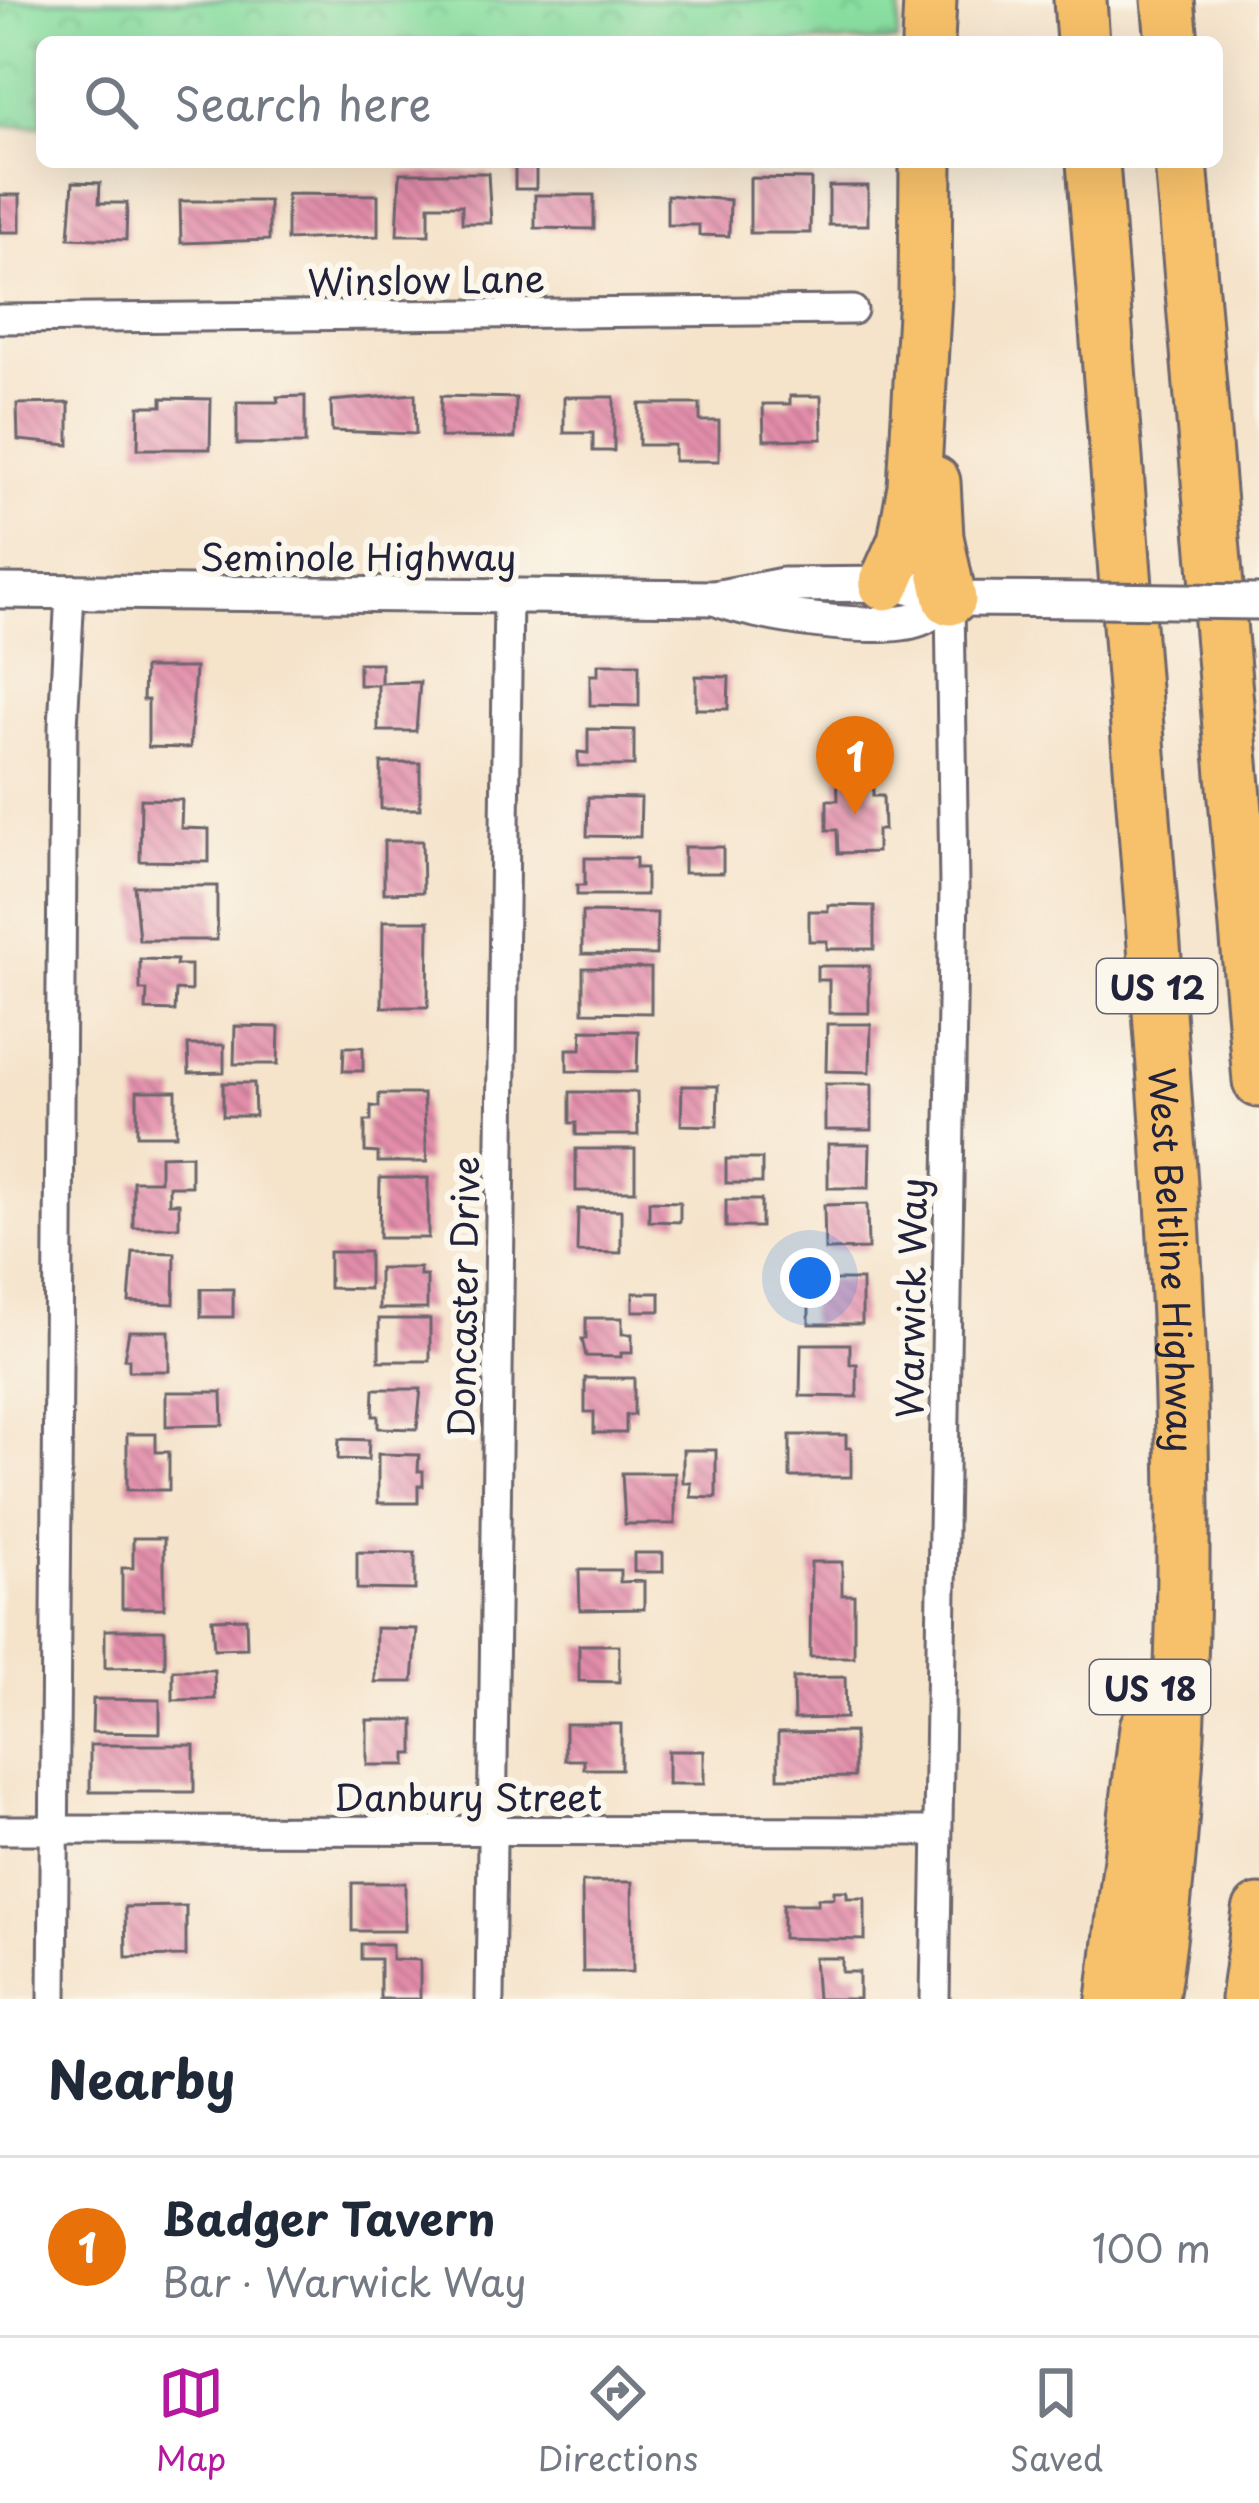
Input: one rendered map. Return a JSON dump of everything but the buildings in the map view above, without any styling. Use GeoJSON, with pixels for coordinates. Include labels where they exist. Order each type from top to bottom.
{"type":"FeatureCollection","features":[{"type":"Feature","properties":{"kind":"highway"},"geometry":{"type":"LineString","coordinates":[[928,36],[930,0]]}},
{"type":"Feature","properties":{"kind":"highway"},"geometry":{"type":"LineString","coordinates":[[1080,0],[1083,36]]}},
{"type":"Feature","properties":{"kind":"highway"},"geometry":{"type":"LineString","coordinates":[[1168,0],[1171,36]]}},
{"type":"Feature","properties":{"kind":"highway"},"geometry":{"type":"LineString","coordinates":[[926,168],[925,296],[936,528],[950,598]]}},
{"type":"Feature","properties":{"kind":"highway","name":"West Beltline Highway"},"geometry":{"type":"LineString","coordinates":[[1093,168],[1183,1374],[1180,1717],[1152,1999]]}},
{"type":"Feature","properties":{"kind":"highway","name":"US 12"},"geometry":{"type":"LineString","coordinates":[[1182,168],[1259,1081]]}},
{"type":"Feature","properties":{"kind":"highway"},"geometry":{"type":"LineString","coordinates":[[885,584],[910,518],[925,296]]}},
{"type":"Feature","properties":{"kind":"highway","name":"US 18"},"geometry":{"type":"LineString","coordinates":[[1113,1999],[1183,1374]]}},
{"type":"Feature","properties":{"kind":"highway"},"geometry":{"type":"LineString","coordinates":[[1247,1999],[1259,1911]]}},
{"type":"Feature","properties":{"kind":"street","name":"Winslow Lane"},"geometry":{"type":"LineString","coordinates":[[0,319],[853,310]]}},
{"type":"Feature","properties":{"kind":"street","name":"Seminole Highway"},"geometry":{"type":"LineString","coordinates":[[0,591],[715,598],[784,585],[885,584],[917,586],[950,598],[1259,602]]}},
{"type":"Feature","properties":{"kind":"street"},"geometry":{"type":"LineString","coordinates":[[52,1999],[63,726],[70,593]]}},
{"type":"Feature","properties":{"kind":"street","name":"Doncaster Drive"},"geometry":{"type":"LineString","coordinates":[[490,1999],[508,596]]}},
{"type":"Feature","properties":{"kind":"street","name":"Seminole Highway"},"geometry":{"type":"LineString","coordinates":[[715,598],[762,614],[895,622],[919,619],[950,598]]}},
{"type":"Feature","properties":{"kind":"street","name":"Warwick Way"},"geometry":{"type":"LineString","coordinates":[[935,1999],[953,887],[950,598]]}},
{"type":"Feature","properties":{"kind":"street","name":"Danbury Street"},"geometry":{"type":"LineString","coordinates":[[0,1830],[937,1831]]}},
{"type":"Feature","properties":{"kind":"green space"},"geometry":{"type":"Polygon","coordinates":[[[0,0],[901,0],[898,36],[36,36],[36,126],[0,126],[0,0]]]}},
{"type":"Feature","properties":{"kind":"place","name":"Badger Tavern"},"geometry":{"type":"Point","coordinates":[855,815]}}]}
